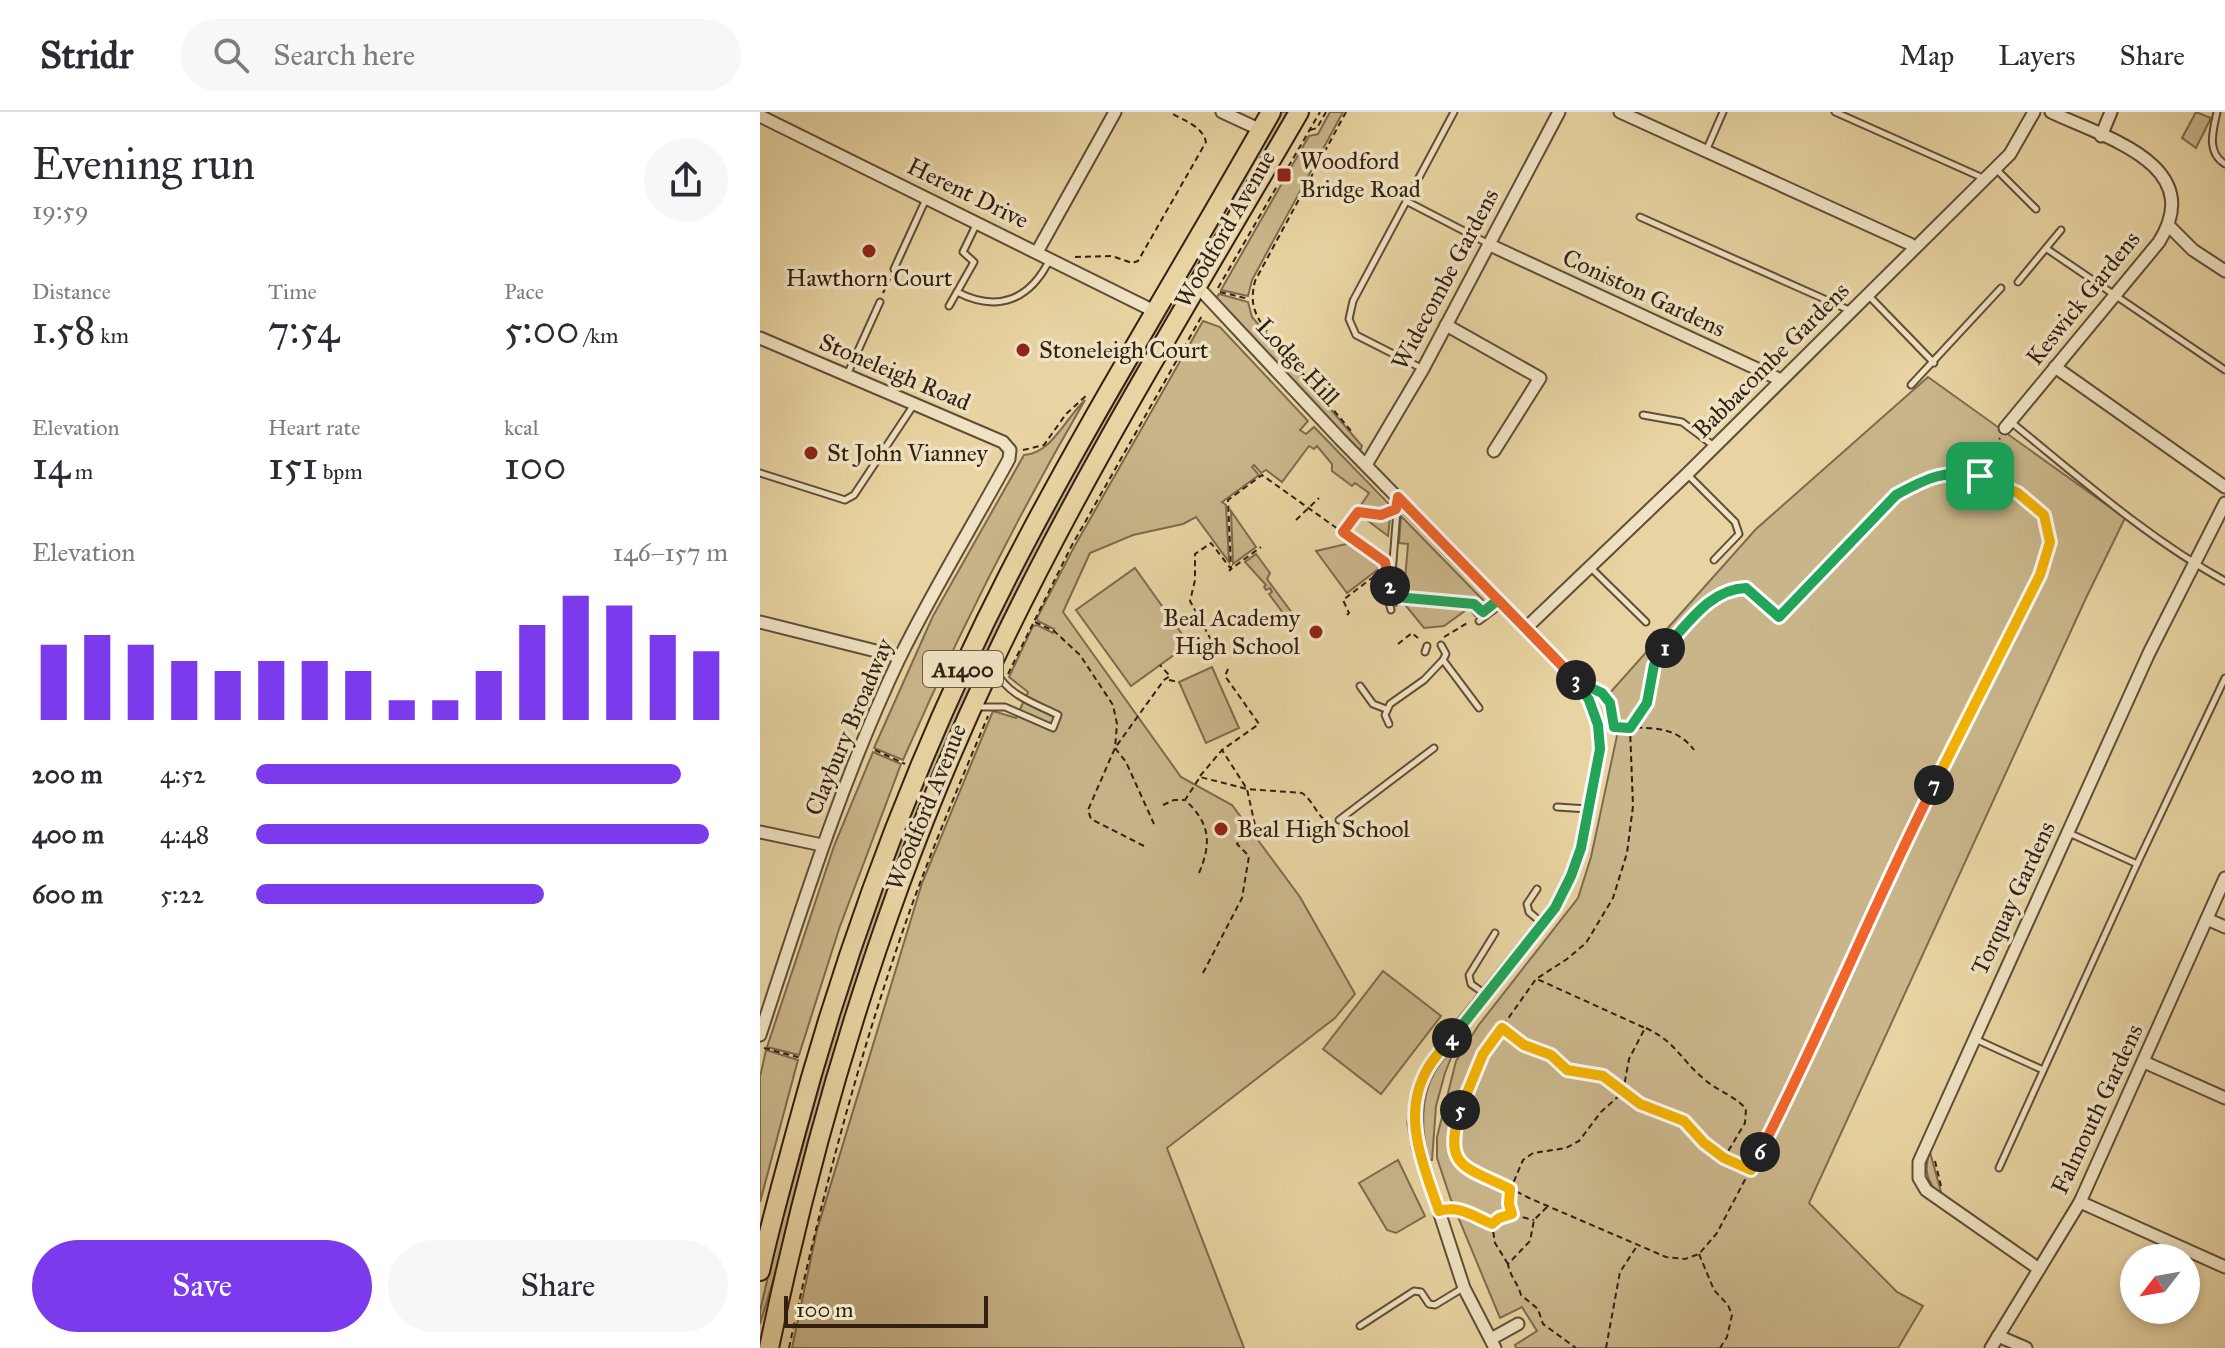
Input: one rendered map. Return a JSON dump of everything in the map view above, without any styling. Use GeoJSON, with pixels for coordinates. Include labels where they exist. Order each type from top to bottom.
{"type":"FeatureCollection","features":[{"type":"Feature","properties":{"kind":"highway","name":"Woodford Avenue"},"geometry":{"type":"LineString","coordinates":[[760,1271],[838,987],[913,783],[958,680],[1060,478],[1271,112]]}},
{"type":"Feature","properties":{"kind":"highway","name":"Woodford Avenue"},"geometry":{"type":"LineString","coordinates":[[769,1348],[815,1156],[862,994],[936,791],[992,664],[1082,491],[1208,293],[1299,112]]}},
{"type":"Feature","properties":{"kind":"highway"},"geometry":{"type":"LineString","coordinates":[[760,1341],[777,1310]]}},
{"type":"Feature","properties":{"kind":"street"},"geometry":{"type":"LineString","coordinates":[[1037,252],[1115,112]]}},
{"type":"Feature","properties":{"kind":"street"},"geometry":{"type":"LineString","coordinates":[[1222,112],[1261,130]]}},
{"type":"Feature","properties":{"kind":"street","name":"Widecombe Gardens"},"geometry":{"type":"LineString","coordinates":[[1366,465],[1423,369],[1559,112]]}},
{"type":"Feature","properties":{"kind":"street"},"geometry":{"type":"LineString","coordinates":[[1620,112],[1914,248]]}},
{"type":"Feature","properties":{"kind":"street","name":"Babbacombe Gardens"},"geometry":{"type":"LineString","coordinates":[[1526,628],[1687,474],[2010,154],[2034,112]]}},
{"type":"Feature","properties":{"kind":"street","name":"Keswick Gardens"},"geometry":{"type":"LineString","coordinates":[[2008,425],[2169,226],[2172,202],[2165,179],[2153,163],[2137,152],[2051,112]]}},
{"type":"Feature","properties":{"kind":"street"},"geometry":{"type":"LineString","coordinates":[[2101,136],[2111,112]]}},
{"type":"Feature","properties":{"kind":"street","name":"Herent Drive"},"geometry":{"type":"LineString","coordinates":[[760,116],[1156,312]]}},
{"type":"Feature","properties":{"kind":"street"},"geometry":{"type":"LineString","coordinates":[[2169,226],[2193,250],[2225,271]]}},
{"type":"Feature","properties":{"kind":"street","name":"Coniston Gardens"},"geometry":{"type":"LineString","coordinates":[[1490,245],[1781,380]]}},
{"type":"Feature","properties":{"kind":"street","name":"Lodge Hill"},"geometry":{"type":"LineString","coordinates":[[1208,293],[1366,465]]}},
{"type":"Feature","properties":{"kind":"street"},"geometry":{"type":"LineString","coordinates":[[1446,325],[1540,378],[1494,451]]}},
{"type":"Feature","properties":{"kind":"street","name":"Stoneleigh Road"},"geometry":{"type":"LineString","coordinates":[[760,338],[1003,442],[1010,450]]}},
{"type":"Feature","properties":{"kind":"street"},"geometry":{"type":"LineString","coordinates":[[2055,367],[2225,487]]}},
{"type":"Feature","properties":{"kind":"street","name":"Claybury Broadway"},"geometry":{"type":"LineString","coordinates":[[760,1035],[822,845],[900,657],[1009,459],[1010,450]]}},
{"type":"Feature","properties":{"kind":"street"},"geometry":{"type":"LineString","coordinates":[[1366,465],[1397,503],[1577,681],[1589,700],[1598,725],[1600,749],[1581,848],[1571,876],[1555,908],[1436,1056],[1423,1078],[1416,1100],[1414,1123],[1418,1147],[1464,1288],[1493,1344],[1518,1324]]}},
{"type":"Feature","properties":{"kind":"street","name":"Torquay Gardens"},"geometry":{"type":"LineString","coordinates":[[2039,1269],[1939,1202],[1919,1178],[1919,1162],[2149,653],[2225,503]]}},
{"type":"Feature","properties":{"kind":"street"},"geometry":{"type":"LineString","coordinates":[[760,622],[900,657]]}},
{"type":"Feature","properties":{"kind":"street"},"geometry":{"type":"LineString","coordinates":[[760,832],[822,845]]}},
{"type":"Feature","properties":{"kind":"street","name":"Falmouth Gardens"},"geometry":{"type":"LineString","coordinates":[[1991,1348],[2080,1202],[2225,878]]}},
{"type":"Feature","properties":{"kind":"street"},"geometry":{"type":"LineString","coordinates":[[2207,919],[2225,927]]}},
{"type":"Feature","properties":{"kind":"street"},"geometry":{"type":"LineString","coordinates":[[2144,1062],[2225,1098]]}},
{"type":"Feature","properties":{"kind":"street"},"geometry":{"type":"LineString","coordinates":[[2080,1202],[2225,1267]]}},
{"type":"Feature","properties":{"kind":"street"},"geometry":{"type":"LineString","coordinates":[[1998,1336],[2026,1348]]}},
{"type":"Feature","properties":{"kind":"lane"},"geometry":{"type":"LineString","coordinates":[[1423,369],[1356,335],[1349,319],[1353,301],[1454,112]]}},
{"type":"Feature","properties":{"kind":"lane"},"geometry":{"type":"LineString","coordinates":[[1706,151],[1723,112]]}},
{"type":"Feature","properties":{"kind":"lane"},"geometry":{"type":"LineString","coordinates":[[1835,112],[1984,179]]}},
{"type":"Feature","properties":{"kind":"lane"},"geometry":{"type":"LineString","coordinates":[[2217,112],[2211,142],[2217,159],[2225,164]]}},
{"type":"Feature","properties":{"kind":"lane"},"geometry":{"type":"LineString","coordinates":[[1995,168],[2036,209]]}},
{"type":"Feature","properties":{"kind":"lane"},"geometry":{"type":"LineString","coordinates":[[893,272],[926,198]]}},
{"type":"Feature","properties":{"kind":"lane"},"geometry":{"type":"LineString","coordinates":[[1406,201],[1490,245]]}},
{"type":"Feature","properties":{"kind":"lane"},"geometry":{"type":"LineString","coordinates":[[1640,217],[1850,311]]}},
{"type":"Feature","properties":{"kind":"lane"},"geometry":{"type":"LineString","coordinates":[[949,306],[974,262],[963,252],[977,222]]}},
{"type":"Feature","properties":{"kind":"lane"},"geometry":{"type":"LineString","coordinates":[[2018,282],[2061,230]]}},
{"type":"Feature","properties":{"kind":"lane"},"geometry":{"type":"LineString","coordinates":[[2047,249],[2225,370]]}},
{"type":"Feature","properties":{"kind":"lane"},"geometry":{"type":"LineString","coordinates":[[957,292],[990,304],[1006,300],[1032,287],[1050,258]]}},
{"type":"Feature","properties":{"kind":"lane"},"geometry":{"type":"LineString","coordinates":[[1911,385],[2001,288]]}},
{"type":"Feature","properties":{"kind":"lane"},"geometry":{"type":"LineString","coordinates":[[1867,294],[1934,363]]}},
{"type":"Feature","properties":{"kind":"lane"},"geometry":{"type":"LineString","coordinates":[[846,376],[880,302]]}},
{"type":"Feature","properties":{"kind":"lane"},"geometry":{"type":"LineString","coordinates":[[760,473],[845,500],[854,495],[914,405]]}},
{"type":"Feature","properties":{"kind":"lane"},"geometry":{"type":"LineString","coordinates":[[1643,415],[1682,422],[1714,447]]}},
{"type":"Feature","properties":{"kind":"lane"},"geometry":{"type":"LineString","coordinates":[[2008,425],[2134,521],[2194,564],[2225,581]]}},
{"type":"Feature","properties":{"kind":"lane"},"geometry":{"type":"LineString","coordinates":[[1687,474],[1735,522],[1739,534],[1714,560]]}},
{"type":"Feature","properties":{"kind":"lane"},"geometry":{"type":"LineString","coordinates":[[1391,610],[1386,596],[1392,574],[1397,503]]}},
{"type":"Feature","properties":{"kind":"lane"},"geometry":{"type":"LineString","coordinates":[[1590,567],[1646,622]]}},
{"type":"Feature","properties":{"kind":"lane"},"geometry":{"type":"LineString","coordinates":[[1479,621],[1484,614],[1502,604]]}},
{"type":"Feature","properties":{"kind":"lane"},"geometry":{"type":"LineString","coordinates":[[1389,724],[1386,709],[1432,673],[1446,654],[1441,645]]}},
{"type":"Feature","properties":{"kind":"lane"},"geometry":{"type":"LineString","coordinates":[[1440,662],[1479,708]]}},
{"type":"Feature","properties":{"kind":"lane"},"geometry":{"type":"LineString","coordinates":[[971,710],[983,705],[1005,707],[1053,728],[1058,715],[1013,692],[1003,683],[992,664]]}},
{"type":"Feature","properties":{"kind":"lane"},"geometry":{"type":"LineString","coordinates":[[1999,1168],[2225,678]]}},
{"type":"Feature","properties":{"kind":"lane"},"geometry":{"type":"LineString","coordinates":[[1360,686],[1373,704],[1386,709]]}},
{"type":"Feature","properties":{"kind":"lane"},"geometry":{"type":"LineString","coordinates":[[1339,820],[1434,748]]}},
{"type":"Feature","properties":{"kind":"lane"},"geometry":{"type":"LineString","coordinates":[[1557,807],[1589,810]]}},
{"type":"Feature","properties":{"kind":"lane"},"geometry":{"type":"LineString","coordinates":[[2068,832],[2137,864]]}},
{"type":"Feature","properties":{"kind":"lane"},"geometry":{"type":"LineString","coordinates":[[1537,889],[1527,904],[1529,912],[1543,923]]}},
{"type":"Feature","properties":{"kind":"lane"},"geometry":{"type":"LineString","coordinates":[[1486,995],[1471,984],[1469,975],[1495,933]]}},
{"type":"Feature","properties":{"kind":"lane"},"geometry":{"type":"LineString","coordinates":[[1973,1038],[2043,1070]]}},
{"type":"Feature","properties":{"kind":"lane"},"geometry":{"type":"LineString","coordinates":[[1360,1326],[1414,1291],[1421,1292],[1429,1304],[1435,1305],[1464,1288]]}},
{"type":"Feature","properties":{"kind":"path"},"geometry":{"type":"LineString","coordinates":[[1050,258],[1112,256],[1132,263],[1138,261],[1206,142],[1204,134],[1170,112]]}},
{"type":"Feature","properties":{"kind":"path","name":"Woodford Avenue"},"geometry":{"type":"LineString","coordinates":[[1003,683],[1090,511],[1208,293],[1320,112]]}},
{"type":"Feature","properties":{"kind":"path"},"geometry":{"type":"LineString","coordinates":[[1309,130],[1315,130],[1326,112]]}},
{"type":"Feature","properties":{"kind":"path"},"geometry":{"type":"LineString","coordinates":[[1346,112],[1255,281],[1250,299],[1254,314],[1266,330],[1354,435]]}},
{"type":"Feature","properties":{"kind":"path"},"geometry":{"type":"LineString","coordinates":[[883,294],[893,272]]}},
{"type":"Feature","properties":{"kind":"path"},"geometry":{"type":"LineString","coordinates":[[1208,293],[1250,299]]}},
{"type":"Feature","properties":{"kind":"path"},"geometry":{"type":"LineString","coordinates":[[1010,450],[1035,449],[1044,445],[1066,414],[1096,388]]}},
{"type":"Feature","properties":{"kind":"path"},"geometry":{"type":"LineString","coordinates":[[1980,476],[2008,425]]}},
{"type":"Feature","properties":{"kind":"path"},"geometry":{"type":"LineString","coordinates":[[1961,471],[2018,493],[2044,515],[2050,542],[2040,575],[1886,881],[1791,1092],[1717,1233],[1699,1254],[1685,1259],[1666,1257],[1510,1189],[1459,1162],[1453,1152],[1453,1135],[1461,1105],[1483,1054],[1536,979],[1586,943],[1613,898],[1627,853],[1633,806],[1630,728],[1647,703],[1654,665],[1664,649],[1714,597],[1731,589],[1746,588],[1779,617],[1896,495],[1918,483],[1961,471]]}},
{"type":"Feature","properties":{"kind":"path"},"geometry":{"type":"LineString","coordinates":[[1230,570],[1229,498],[1262,475],[1385,562],[1396,597],[1474,604],[1484,614],[1452,634],[1436,638]]}},
{"type":"Feature","properties":{"kind":"path"},"geometry":{"type":"LineString","coordinates":[[1296,520],[1311,509],[1319,498]]}},
{"type":"Feature","properties":{"kind":"path"},"geometry":{"type":"LineString","coordinates":[[1343,532],[1358,512],[1381,515],[1397,503]]}},
{"type":"Feature","properties":{"kind":"path"},"geometry":{"type":"LineString","coordinates":[[1216,649],[1190,601],[1195,580],[1195,554],[1211,543],[1230,570]]}},
{"type":"Feature","properties":{"kind":"path"},"geometry":{"type":"LineString","coordinates":[[1230,570],[1261,547]]}},
{"type":"Feature","properties":{"kind":"path"},"geometry":{"type":"LineString","coordinates":[[1347,615],[1349,613],[1343,600],[1385,569]]}},
{"type":"Feature","properties":{"kind":"path"},"geometry":{"type":"LineString","coordinates":[[1034,621],[1054,631],[1080,655],[1113,705],[1117,724],[1115,748],[1126,762],[1154,824]]}},
{"type":"Feature","properties":{"kind":"path"},"geometry":{"type":"LineString","coordinates":[[1398,644],[1412,633],[1422,639]]}},
{"type":"Feature","properties":{"kind":"path"},"geometry":{"type":"LineString","coordinates":[[1144,846],[1091,819],[1087,813],[1115,748],[1170,676],[1160,665]]}},
{"type":"Feature","properties":{"kind":"path"},"geometry":{"type":"LineString","coordinates":[[1185,800],[1222,750],[1259,724],[1225,676],[1228,669]]}},
{"type":"Feature","properties":{"kind":"path"},"geometry":{"type":"LineString","coordinates":[[1169,680],[1179,682]]}},
{"type":"Feature","properties":{"kind":"path"},"geometry":{"type":"LineString","coordinates":[[1602,693],[1610,703],[1614,727],[1669,730],[1679,734],[1694,750]]}},
{"type":"Feature","properties":{"kind":"path","name":"Woodford Avenue"},"geometry":{"type":"LineString","coordinates":[[789,1348],[817,1221],[881,1001],[913,903],[993,706]]}},
{"type":"Feature","properties":{"kind":"path"},"geometry":{"type":"LineString","coordinates":[[863,745],[905,764]]}},
{"type":"Feature","properties":{"kind":"path"},"geometry":{"type":"LineString","coordinates":[[1203,973],[1242,898],[1249,856],[1237,844],[1255,825],[1247,789],[1222,750]]}},
{"type":"Feature","properties":{"kind":"path"},"geometry":{"type":"LineString","coordinates":[[1200,777],[1247,789],[1302,793],[1324,821],[1332,823],[1339,820]]}},
{"type":"Feature","properties":{"kind":"path"},"geometry":{"type":"LineString","coordinates":[[1163,805],[1174,800],[1185,800],[1196,810],[1204,824],[1208,839],[1207,853],[1199,873]]}},
{"type":"Feature","properties":{"kind":"path"},"geometry":{"type":"LineString","coordinates":[[1536,979],[1666,1038],[1703,1079],[1738,1100],[1746,1109],[1745,1123],[1724,1158]]}},
{"type":"Feature","properties":{"kind":"path"},"geometry":{"type":"LineString","coordinates":[[1502,1028],[1524,1045],[1551,1055],[1567,1070],[1603,1076],[1640,1104],[1684,1121],[1704,1143],[1724,1158],[1751,1170]]}},
{"type":"Feature","properties":{"kind":"path"},"geometry":{"type":"LineString","coordinates":[[1512,1214],[1510,1189],[1523,1160],[1533,1153],[1566,1148],[1579,1141],[1601,1112],[1623,1092],[1629,1059],[1645,1028]]}},
{"type":"Feature","properties":{"kind":"path"},"geometry":{"type":"LineString","coordinates":[[760,1047],[802,1058]]}},
{"type":"Feature","properties":{"kind":"path"},"geometry":{"type":"LineString","coordinates":[[1924,1148],[1932,1151],[1943,1195],[1939,1202]]}},
{"type":"Feature","properties":{"kind":"path"},"geometry":{"type":"LineString","coordinates":[[1508,1264],[1530,1241],[1534,1220],[1548,1206]]}},
{"type":"Feature","properties":{"kind":"path"},"geometry":{"type":"LineString","coordinates":[[1439,1211],[1451,1207],[1462,1209],[1492,1224]]}},
{"type":"Feature","properties":{"kind":"path"},"geometry":{"type":"LineString","coordinates":[[1534,1220],[1512,1214],[1499,1218],[1492,1224],[1491,1231],[1508,1264],[1510,1275],[1519,1283],[1521,1295],[1538,1309],[1543,1324],[1576,1348]]}},
{"type":"Feature","properties":{"kind":"path"},"geometry":{"type":"LineString","coordinates":[[1606,1348],[1620,1272],[1637,1245]]}},
{"type":"Feature","properties":{"kind":"path"},"geometry":{"type":"LineString","coordinates":[[1699,1254],[1714,1290],[1728,1305],[1732,1315],[1727,1337],[1720,1348]]}},
{"type":"Feature","properties":{"kind":"shaded area"},"geometry":{"type":"Polygon","coordinates":[[[1281,112],[1290,112],[982,666],[784,1245],[760,1324],[760,1311],[776,1242],[841,1007],[898,844],[973,665],[1042,528],[1281,112]]]}},
{"type":"Feature","properties":{"kind":"shaded area"},"geometry":{"type":"Polygon","coordinates":[[[1330,112],[1343,112],[1252,280],[1248,296],[1221,290],[1309,136],[1318,134],[1330,112]]]}},
{"type":"Feature","properties":{"kind":"shaded area"},"geometry":{"type":"Polygon","coordinates":[[[2196,112],[2211,118],[2196,148],[2182,138],[2196,112]]]}},
{"type":"Feature","properties":{"kind":"shaded area"},"geometry":{"type":"Polygon","coordinates":[[[1219,294],[1248,302],[1252,317],[1362,446],[1360,451],[1215,300],[1219,294]]]}},
{"type":"Feature","properties":{"kind":"shaded area","name":"Beal High School"},"geometry":{"type":"Polygon","coordinates":[[[1203,321],[1220,327],[1308,421],[1300,430],[1306,434],[1314,427],[1389,504],[1383,513],[1360,510],[1369,493],[1355,483],[1352,486],[1332,471],[1332,464],[1317,446],[1314,449],[1309,446],[1282,482],[1266,470],[1261,473],[1254,465],[1252,467],[1259,475],[1222,502],[1226,505],[1229,562],[1196,517],[1183,524],[1133,535],[1090,553],[1063,612],[1181,777],[1232,805],[1300,897],[1355,994],[1335,1018],[1167,1148],[1244,1348],[792,1348],[817,1230],[922,883],[993,711],[1016,718],[1028,692],[1009,677],[1033,626],[1053,633],[1054,629],[1037,618],[1203,321]]]}},
{"type":"Feature","properties":{"kind":"shaded area"},"geometry":{"type":"Polygon","coordinates":[[[1928,377],[2125,518],[1809,1203],[1897,1292],[1923,1306],[1898,1348],[1516,1348],[1515,1345],[1537,1331],[1522,1307],[1500,1318],[1451,1200],[1437,1158],[1437,1137],[1456,1061],[1478,1026],[1578,898],[1591,857],[1618,731],[1617,712],[1608,695],[1756,529],[1928,377]]]}},
{"type":"Feature","properties":{"kind":"shaded area"},"geometry":{"type":"Polygon","coordinates":[[[1085,400],[989,577],[903,760],[874,748],[933,616],[1024,455],[1034,453],[1050,442],[1085,400]]]}},
{"type":"Feature","properties":{"kind":"shaded area"},"geometry":{"type":"Polygon","coordinates":[[[1231,511],[1256,547],[1233,564],[1231,511]]]}},
{"type":"Feature","properties":{"kind":"shaded area"},"geometry":{"type":"Polygon","coordinates":[[[1359,514],[1390,518],[1388,536],[1359,514]]]}},
{"type":"Feature","properties":{"kind":"shaded area"},"geometry":{"type":"Polygon","coordinates":[[[1401,516],[1485,602],[1486,608],[1480,601],[1395,596],[1395,590],[1404,591],[1408,544],[1399,543],[1401,516]]]}},
{"type":"Feature","properties":{"kind":"shaded area"},"geometry":{"type":"Polygon","coordinates":[[[1355,542],[1385,564],[1347,593],[1316,551],[1355,542]]]}},
{"type":"Feature","properties":{"kind":"shaded area"},"geometry":{"type":"Polygon","coordinates":[[[1256,554],[1270,573],[1267,579],[1292,613],[1286,617],[1269,594],[1272,592],[1270,588],[1266,590],[1266,585],[1245,562],[1256,554]]]}},
{"type":"Feature","properties":{"kind":"shaded area"},"geometry":{"type":"Polygon","coordinates":[[[1135,568],[1189,644],[1131,686],[1076,610],[1135,568]]]}},
{"type":"Feature","properties":{"kind":"shaded area"},"geometry":{"type":"Polygon","coordinates":[[[1395,599],[1432,605],[1433,602],[1476,606],[1480,612],[1475,616],[1469,608],[1444,626],[1424,628],[1403,602],[1396,606],[1395,599]]]}},
{"type":"Feature","properties":{"kind":"shaded area"},"geometry":{"type":"Polygon","coordinates":[[[1212,667],[1239,728],[1206,743],[1179,682],[1212,667]]]}},
{"type":"Feature","properties":{"kind":"shaded area"},"geometry":{"type":"Polygon","coordinates":[[[873,752],[901,764],[839,929],[799,1055],[767,1047],[834,846],[873,752]]]}},
{"type":"Feature","properties":{"kind":"shaded area"},"geometry":{"type":"Polygon","coordinates":[[[1383,971],[1441,1016],[1381,1094],[1323,1049],[1383,971]]]}},
{"type":"Feature","properties":{"kind":"shaded area"},"geometry":{"type":"Polygon","coordinates":[[[1457,1043],[1436,1106],[1432,1160],[1429,1160],[1423,1127],[1426,1094],[1436,1069],[1457,1043]]]}},
{"type":"Feature","properties":{"kind":"shaded area"},"geometry":{"type":"Polygon","coordinates":[[[766,1050],[798,1060],[760,1202],[760,1077],[766,1050]]]}},
{"type":"Feature","properties":{"kind":"shaded area"},"geometry":{"type":"Polygon","coordinates":[[[1930,1152],[1941,1192],[1940,1195],[1928,1175],[1930,1152]]]}},
{"type":"Feature","properties":{"kind":"shaded area"},"geometry":{"type":"Polygon","coordinates":[[[1398,1160],[1425,1216],[1396,1233],[1387,1230],[1359,1183],[1398,1160]]]}},
{"type":"Feature","properties":{"kind":"place","name":"Woodford Bridge Road"},"geometry":{"type":"Point","coordinates":[1284,175]}},
{"type":"Feature","properties":{"kind":"place","name":"Hawthorn Court"},"geometry":{"type":"Point","coordinates":[869,251]}},
{"type":"Feature","properties":{"kind":"place","name":"Stoneleigh Court"},"geometry":{"type":"Point","coordinates":[1023,350]}},
{"type":"Feature","properties":{"kind":"place","name":"St John Vianney"},"geometry":{"type":"Point","coordinates":[811,453]}},
{"type":"Feature","properties":{"kind":"place","name":"Beal Academy High School"},"geometry":{"type":"Point","coordinates":[1316,632]}},
{"type":"Feature","properties":{"kind":"place","name":"Beal High School"},"geometry":{"type":"Point","coordinates":[1221,829]}},
{"type":"Feature","properties":{"kind":"route"},"geometry":{"type":"LineString","coordinates":[[1980,476],[1961,471],[1943,475],[1918,483],[1896,495],[1779,617],[1746,588],[1731,589],[1714,597],[1664,649],[1654,665],[1647,703],[1630,728],[1614,727],[1610,703],[1602,693],[1577,681],[1498,600],[1483,612],[1474,604],[1396,597],[1385,562],[1343,532],[1358,512],[1382,515],[1396,509],[1398,497],[1577,681],[1589,700],[1598,725],[1598,765],[1581,848],[1571,876],[1555,908],[1436,1056],[1423,1078],[1416,1100],[1414,1123],[1418,1147],[1439,1211],[1451,1207],[1462,1209],[1492,1224],[1512,1214],[1510,1189],[1459,1162],[1453,1152],[1453,1135],[1461,1105],[1483,1054],[1502,1028],[1524,1045],[1551,1055],[1567,1070],[1603,1076],[1640,1104],[1684,1121],[1704,1143],[1724,1158],[1751,1170],[1791,1092],[1886,881],[2040,575],[2050,542],[2044,515],[2018,493],[1980,476]]}}]}
